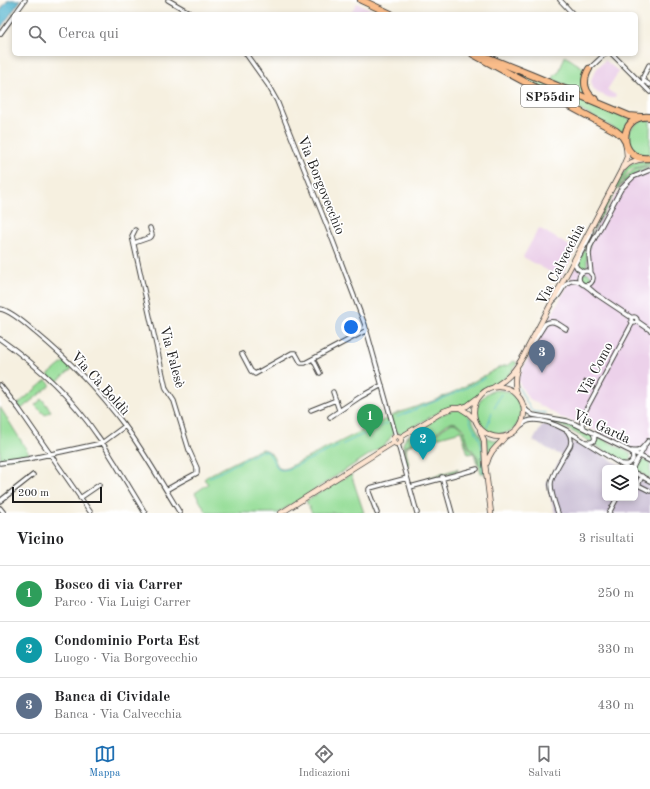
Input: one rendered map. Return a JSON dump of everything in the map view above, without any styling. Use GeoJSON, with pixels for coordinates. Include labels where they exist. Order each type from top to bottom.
{"type":"FeatureCollection","features":[{"type":"Feature","properties":{"kind":"highway"},"geometry":{"type":"LineString","coordinates":[[361,0],[387,12]]}},
{"type":"Feature","properties":{"kind":"highway","name":"SP55dir"},"geometry":{"type":"LineString","coordinates":[[477,56],[616,131],[622,136],[626,143]]}},
{"type":"Feature","properties":{"kind":"highway","name":"SP55dir"},"geometry":{"type":"LineString","coordinates":[[484,56],[608,108],[629,116],[641,117]]}},
{"type":"Feature","properties":{"kind":"highway"},"geometry":{"type":"LineString","coordinates":[[589,69],[585,81],[587,92],[608,108]]}},
{"type":"Feature","properties":{"kind":"highway"},"geometry":{"type":"LineString","coordinates":[[647,158],[638,157],[629,151],[626,143],[625,132],[634,120],[641,117],[650,117]]}},
{"type":"Feature","properties":{"kind":"main road","name":"Via Calvecchia"},"geometry":{"type":"LineString","coordinates":[[517,394],[514,379],[518,367],[621,171],[627,157],[626,143]]}},
{"type":"Feature","properties":{"kind":"main road","name":"Via Calvecchia"},"geometry":{"type":"LineString","coordinates":[[621,171],[635,160],[647,158]]}},
{"type":"Feature","properties":{"kind":"main road","name":"Via Calvecchia"},"geometry":{"type":"LineString","coordinates":[[494,387],[506,379],[518,367]]}},
{"type":"Feature","properties":{"kind":"main road"},"geometry":{"type":"LineString","coordinates":[[281,513],[401,441],[398,437],[450,408],[467,406],[485,391],[494,387],[506,388],[517,394],[523,406],[524,416],[520,426],[515,432],[499,437],[486,434],[468,413],[460,408]]}},
{"type":"Feature","properties":{"kind":"main road"},"geometry":{"type":"LineString","coordinates":[[474,419],[475,402],[478,398]]}},
{"type":"Feature","properties":{"kind":"main road"},"geometry":{"type":"LineString","coordinates":[[480,428],[484,441],[491,513]]}},
{"type":"Feature","properties":{"kind":"main road"},"geometry":{"type":"LineString","coordinates":[[486,467],[493,450],[506,436]]}},
{"type":"Feature","properties":{"kind":"street"},"geometry":{"type":"LineString","coordinates":[[16,12],[25,0]]}},
{"type":"Feature","properties":{"kind":"street"},"geometry":{"type":"LineString","coordinates":[[168,0],[189,12]]}},
{"type":"Feature","properties":{"kind":"street"},"geometry":{"type":"LineString","coordinates":[[560,0],[571,12]]}},
{"type":"Feature","properties":{"kind":"street"},"geometry":{"type":"LineString","coordinates":[[0,34],[12,17]]}},
{"type":"Feature","properties":{"kind":"street","name":"Via Borgovecchio"},"geometry":{"type":"LineString","coordinates":[[247,56],[268,85],[277,101],[348,278],[367,330],[398,437]]}},
{"type":"Feature","properties":{"kind":"street"},"geometry":{"type":"LineString","coordinates":[[589,69],[603,56]]}},
{"type":"Feature","properties":{"kind":"street"},"geometry":{"type":"LineString","coordinates":[[614,56],[643,82],[650,92]]}},
{"type":"Feature","properties":{"kind":"street"},"geometry":{"type":"LineString","coordinates":[[643,82],[643,77],[649,65]]}},
{"type":"Feature","properties":{"kind":"street"},"geometry":{"type":"LineString","coordinates":[[643,82],[650,85]]}},
{"type":"Feature","properties":{"kind":"street"},"geometry":{"type":"LineString","coordinates":[[594,292],[589,264],[591,244],[621,189],[633,177],[650,170]]}},
{"type":"Feature","properties":{"kind":"street"},"geometry":{"type":"LineString","coordinates":[[591,274],[580,271],[576,268],[576,262],[590,236],[593,223]]}},
{"type":"Feature","properties":{"kind":"street"},"geometry":{"type":"LineString","coordinates":[[134,244],[152,235],[150,228]]}},
{"type":"Feature","properties":{"kind":"street"},"geometry":{"type":"LineString","coordinates":[[128,232],[132,236],[135,230]]}},
{"type":"Feature","properties":{"kind":"street","name":"Via Falesè"},"geometry":{"type":"LineString","coordinates":[[132,236],[166,389],[175,403],[189,450],[198,468],[197,473],[200,478]]}},
{"type":"Feature","properties":{"kind":"street"},"geometry":{"type":"LineString","coordinates":[[580,282],[579,276],[584,272],[589,264]]}},
{"type":"Feature","properties":{"kind":"street"},"geometry":{"type":"LineString","coordinates":[[552,302],[558,297],[567,283],[573,280],[585,285],[632,318],[631,320],[650,330]]}},
{"type":"Feature","properties":{"kind":"street"},"geometry":{"type":"LineString","coordinates":[[585,285],[592,282]]}},
{"type":"Feature","properties":{"kind":"street","name":"Via Cà Boldù"},"geometry":{"type":"LineString","coordinates":[[0,308],[6,310],[24,323],[52,346],[98,392],[125,426],[166,490]]}},
{"type":"Feature","properties":{"kind":"street"},"geometry":{"type":"LineString","coordinates":[[529,346],[533,343],[547,322],[554,322],[566,329]]}},
{"type":"Feature","properties":{"kind":"street","name":"Via Como"},"geometry":{"type":"LineString","coordinates":[[584,428],[582,416],[635,322]]}},
{"type":"Feature","properties":{"kind":"street"},"geometry":{"type":"LineString","coordinates":[[242,354],[252,373],[255,374],[292,352],[296,354],[302,364],[305,363],[367,330]]}},
{"type":"Feature","properties":{"kind":"street"},"geometry":{"type":"LineString","coordinates":[[0,339],[17,351],[58,388],[93,429],[144,513]]}},
{"type":"Feature","properties":{"kind":"street"},"geometry":{"type":"LineString","coordinates":[[313,359],[320,372]]}},
{"type":"Feature","properties":{"kind":"street","name":"Via Como"},"geometry":{"type":"LineString","coordinates":[[586,382],[592,387]]}},
{"type":"Feature","properties":{"kind":"street"},"geometry":{"type":"LineString","coordinates":[[0,385],[19,409],[91,513]]}},
{"type":"Feature","properties":{"kind":"street"},"geometry":{"type":"LineString","coordinates":[[330,417],[360,397],[382,385]]}},
{"type":"Feature","properties":{"kind":"street"},"geometry":{"type":"LineString","coordinates":[[333,392],[339,410]]}},
{"type":"Feature","properties":{"kind":"street"},"geometry":{"type":"LineString","coordinates":[[311,410],[336,400]]}},
{"type":"Feature","properties":{"kind":"street","name":"Via Garda"},"geometry":{"type":"LineString","coordinates":[[523,406],[533,415],[567,420],[650,461]]}},
{"type":"Feature","properties":{"kind":"street"},"geometry":{"type":"LineString","coordinates":[[520,426],[528,421],[534,420],[548,422],[562,428],[623,465]]}},
{"type":"Feature","properties":{"kind":"street"},"geometry":{"type":"LineString","coordinates":[[0,464],[102,442],[125,426]]}},
{"type":"Feature","properties":{"kind":"street"},"geometry":{"type":"LineString","coordinates":[[562,428],[570,435],[570,446]]}},
{"type":"Feature","properties":{"kind":"street"},"geometry":{"type":"LineString","coordinates":[[558,513],[551,489],[553,476],[570,446],[579,440],[586,442],[594,441],[595,437],[593,432]]}},
{"type":"Feature","properties":{"kind":"street"},"geometry":{"type":"LineString","coordinates":[[620,463],[627,465],[631,462],[633,459],[632,451],[640,451],[649,439]]}},
{"type":"Feature","properties":{"kind":"street"},"geometry":{"type":"LineString","coordinates":[[637,465],[649,439]]}},
{"type":"Feature","properties":{"kind":"street"},"geometry":{"type":"LineString","coordinates":[[396,443],[417,513]]}},
{"type":"Feature","properties":{"kind":"street"},"geometry":{"type":"LineString","coordinates":[[638,465],[640,459],[645,458]]}},
{"type":"Feature","properties":{"kind":"street"},"geometry":{"type":"LineString","coordinates":[[410,487],[442,477],[477,469]]}},
{"type":"Feature","properties":{"kind":"street"},"geometry":{"type":"LineString","coordinates":[[638,471],[650,481]]}},
{"type":"Feature","properties":{"kind":"street"},"geometry":{"type":"LineString","coordinates":[[180,513],[166,490],[197,473]]}},
{"type":"Feature","properties":{"kind":"street"},"geometry":{"type":"LineString","coordinates":[[0,501],[33,475]]}},
{"type":"Feature","properties":{"kind":"street"},"geometry":{"type":"LineString","coordinates":[[442,477],[452,513]]}},
{"type":"Feature","properties":{"kind":"street"},"geometry":{"type":"LineString","coordinates":[[377,513],[369,489],[407,478]]}},
{"type":"Feature","properties":{"kind":"street"},"geometry":{"type":"LineString","coordinates":[[80,498],[99,485]]}},
{"type":"Feature","properties":{"kind":"street"},"geometry":{"type":"LineString","coordinates":[[638,485],[650,491]]}},
{"type":"Feature","properties":{"kind":"street"},"geometry":{"type":"LineString","coordinates":[[609,513],[615,501]]}},
{"type":"Feature","properties":{"kind":"street"},"geometry":{"type":"LineString","coordinates":[[0,508],[4,513]]}},
{"type":"Feature","properties":{"kind":"shaded area"},"geometry":{"type":"Polygon","coordinates":[[[357,3],[377,12],[351,12],[357,3]]]}},
{"type":"Feature","properties":{"kind":"shaded area"},"geometry":{"type":"Polygon","coordinates":[[[605,60],[618,71],[607,90],[616,95],[614,98],[598,93],[594,90],[592,85],[591,80],[594,73],[605,60]]]}},
{"type":"Feature","properties":{"kind":"shaded area"},"geometry":{"type":"Polygon","coordinates":[[[650,168],[650,459],[582,424],[562,418],[528,398],[517,379],[570,281],[572,271],[579,262],[594,230],[624,183],[632,175],[650,168]]]}},
{"type":"Feature","properties":{"kind":"shaded area"},"geometry":{"type":"Polygon","coordinates":[[[539,228],[576,250],[561,278],[523,257],[539,228]]]}},
{"type":"Feature","properties":{"kind":"shaded area"},"geometry":{"type":"Polygon","coordinates":[[[543,424],[566,432],[572,444],[580,441],[620,465],[602,465],[602,501],[638,501],[638,476],[650,483],[650,513],[555,513],[546,484],[562,456],[533,441],[543,424]]]}},
{"type":"Feature","properties":{"kind":"green space"},"geometry":{"type":"Polygon","coordinates":[[[565,56],[585,69],[583,76],[588,97],[553,79],[559,72],[565,56]]]}},
{"type":"Feature","properties":{"kind":"green space"},"geometry":{"type":"Polygon","coordinates":[[[499,64],[631,120],[625,127],[623,133],[498,66],[499,64]]]}},
{"type":"Feature","properties":{"kind":"green space"},"geometry":{"type":"Polygon","coordinates":[[[643,120],[650,120],[650,155],[642,155],[637,153],[629,145],[628,140],[628,135],[633,126],[643,120]]]}},
{"type":"Feature","properties":{"kind":"green space"},"geometry":{"type":"Polygon","coordinates":[[[650,160],[650,164],[631,169],[617,188],[615,187],[628,165],[650,160]]]}},
{"type":"Feature","properties":{"kind":"green space"},"geometry":{"type":"Polygon","coordinates":[[[650,166],[650,168],[632,176],[618,189],[631,172],[650,166]]]}},
{"type":"Feature","properties":{"kind":"green space"},"geometry":{"type":"Polygon","coordinates":[[[614,188],[616,189],[577,262],[614,188]]]}},
{"type":"Feature","properties":{"kind":"green space"},"geometry":{"type":"Polygon","coordinates":[[[591,239],[587,255],[587,266],[583,270],[579,269],[578,263],[591,239]]]}},
{"type":"Feature","properties":{"kind":"green space"},"geometry":{"type":"Polygon","coordinates":[[[584,273],[588,273],[590,274],[590,282],[584,283],[581,280],[581,276],[584,273]]]}},
{"type":"Feature","properties":{"kind":"green space"},"geometry":{"type":"Polygon","coordinates":[[[65,361],[72,369],[55,383],[48,375],[65,361]]]}},
{"type":"Feature","properties":{"kind":"green space"},"geometry":{"type":"Polygon","coordinates":[[[514,361],[517,363],[509,375],[499,382],[484,389],[472,401],[464,405],[446,408],[403,433],[400,434],[398,432],[392,435],[386,444],[278,513],[207,513],[195,493],[208,484],[204,479],[209,475],[261,449],[265,449],[270,453],[279,468],[285,469],[398,413],[433,401],[458,390],[500,367],[509,365],[514,361]]]}},
{"type":"Feature","properties":{"kind":"green space"},"geometry":{"type":"Polygon","coordinates":[[[46,380],[51,385],[21,409],[18,404],[46,380]]]}},
{"type":"Feature","properties":{"kind":"green space"},"geometry":{"type":"Polygon","coordinates":[[[495,390],[503,390],[508,391],[515,396],[520,403],[520,421],[515,428],[508,433],[495,434],[487,431],[480,424],[477,416],[477,408],[480,400],[487,393],[495,390]]]}},
{"type":"Feature","properties":{"kind":"green space"},"geometry":{"type":"Polygon","coordinates":[[[42,399],[51,411],[45,415],[35,405],[42,399]]]}},
{"type":"Feature","properties":{"kind":"green space"},"geometry":{"type":"Polygon","coordinates":[[[0,407],[30,455],[0,460],[0,407]]]}},
{"type":"Feature","properties":{"kind":"green space"},"geometry":{"type":"Polygon","coordinates":[[[456,409],[462,410],[472,419],[482,438],[485,473],[481,473],[478,457],[469,446],[464,429],[456,423],[452,422],[447,424],[429,438],[406,445],[403,451],[403,444],[406,437],[443,414],[456,409]]]}},
{"type":"Feature","properties":{"kind":"green space"},"geometry":{"type":"Polygon","coordinates":[[[546,419],[569,423],[591,433],[630,453],[631,460],[628,463],[623,462],[576,433],[546,419]]]}},
{"type":"Feature","properties":{"kind":"green space"},"geometry":{"type":"Polygon","coordinates":[[[452,423],[460,426],[467,444],[473,453],[468,454],[461,431],[407,446],[430,439],[452,423]]]}},
{"type":"Feature","properties":{"kind":"green space"},"geometry":{"type":"Polygon","coordinates":[[[485,437],[499,441],[487,457],[487,445],[485,437]]]}},
{"type":"Feature","properties":{"kind":"green space"},"geometry":{"type":"Polygon","coordinates":[[[407,446],[406,451],[409,465],[407,466],[404,453],[407,446]]]}},
{"type":"Feature","properties":{"kind":"green space"},"geometry":{"type":"Polygon","coordinates":[[[474,454],[478,459],[478,464],[477,464],[474,454]]]}},
{"type":"Feature","properties":{"kind":"green space"},"geometry":{"type":"Polygon","coordinates":[[[644,460],[650,463],[650,479],[638,471],[637,463],[644,460]]]}},
{"type":"Feature","properties":{"kind":"green space"},"geometry":{"type":"Polygon","coordinates":[[[458,469],[458,471],[426,478],[458,469]]]}},
{"type":"Feature","properties":{"kind":"green space"},"geometry":{"type":"Polygon","coordinates":[[[351,474],[364,513],[312,513],[306,501],[351,474]]]}},
{"type":"Feature","properties":{"kind":"water"},"geometry":{"type":"Polygon","coordinates":[[[8,0],[21,0],[0,29],[0,11],[8,0]]]}},
{"type":"Feature","properties":{"kind":"waterway"},"geometry":{"type":"LineString","coordinates":[[397,417],[460,391],[485,378]]}},
{"type":"Feature","properties":{"kind":"waterway"},"geometry":{"type":"LineString","coordinates":[[517,385],[531,410],[534,412],[545,413]]}},
{"type":"Feature","properties":{"kind":"waterway"},"geometry":{"type":"LineString","coordinates":[[494,408],[501,394]]}},
{"type":"Feature","properties":{"kind":"waterway"},"geometry":{"type":"LineString","coordinates":[[487,427],[492,412]]}},
{"type":"Feature","properties":{"kind":"waterway"},"geometry":{"type":"LineString","coordinates":[[469,418],[479,437],[482,450]]}},
{"type":"Feature","properties":{"kind":"waterway"},"geometry":{"type":"LineString","coordinates":[[209,478],[259,452],[264,451],[268,452],[278,469],[289,469],[388,423]]}},
{"type":"Feature","properties":{"kind":"waterway"},"geometry":{"type":"LineString","coordinates":[[482,453],[483,472]]}},
{"type":"Feature","properties":{"kind":"place","name":"Banca di Cividale"},"geometry":{"type":"Point","coordinates":[542,373]}},
{"type":"Feature","properties":{"kind":"place","name":"Bosco di via Carrer"},"geometry":{"type":"Point","coordinates":[370,437]}},
{"type":"Feature","properties":{"kind":"place","name":"Condominio Porta Est"},"geometry":{"type":"Point","coordinates":[423,460]}}]}
